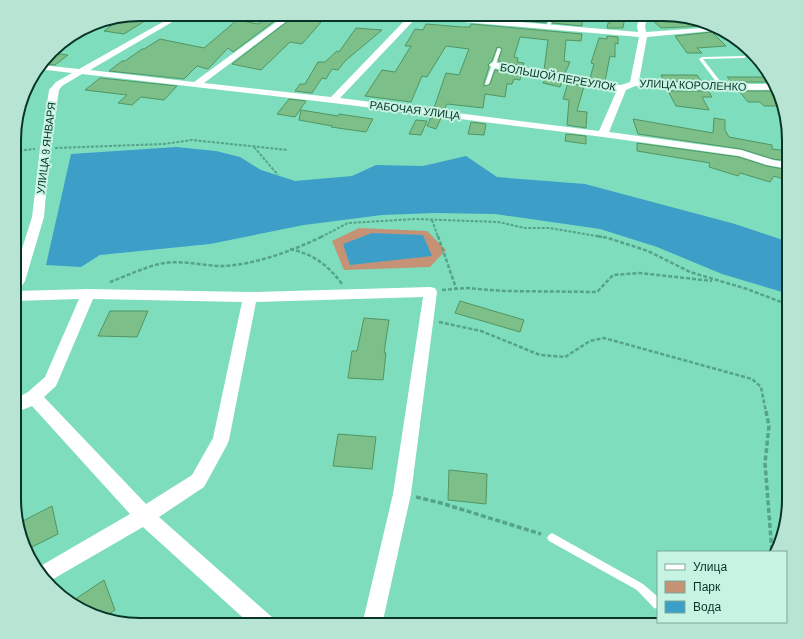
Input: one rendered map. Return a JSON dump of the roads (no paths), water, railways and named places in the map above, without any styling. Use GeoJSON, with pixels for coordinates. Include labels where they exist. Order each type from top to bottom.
{"type":"FeatureCollection","features":[{"type":"Feature","properties":{"kind":"street","name":"УЛИЦА 9 ЯНВАРЯ"},"geometry":{"type":"LineString","coordinates":[[21,271],[38,217],[45,149],[54,90],[59,84],[170,21]]}},
{"type":"Feature","properties":{"kind":"street"},"geometry":{"type":"LineString","coordinates":[[196,84],[282,21]]}},
{"type":"Feature","properties":{"kind":"street"},"geometry":{"type":"LineString","coordinates":[[333,100],[409,21]]}},
{"type":"Feature","properties":{"kind":"street"},"geometry":{"type":"LineString","coordinates":[[481,21],[642,35],[708,30]]}},
{"type":"Feature","properties":{"kind":"street","name":"БОЛЬШОЙ ПЕРЕУЛОК"},"geometry":{"type":"LineString","coordinates":[[494,65],[622,88],[634,83],[642,35],[642,21]]}},
{"type":"Feature","properties":{"kind":"street","name":"РАБОЧАЯ УЛИЦА"},"geometry":{"type":"LineString","coordinates":[[46,67],[83,70],[603,134],[741,153],[771,163],[782,165]]}},
{"type":"Feature","properties":{"kind":"street","name":"УЛИЦА КОРОЛЕНКО"},"geometry":{"type":"LineString","coordinates":[[634,83],[666,86],[769,87]]}},
{"type":"Feature","properties":{"kind":"street","name":"БОЛЬШОЙ ПЕРЕУЛОК"},"geometry":{"type":"LineString","coordinates":[[603,134],[622,88]]}},
{"type":"Feature","properties":{"kind":"street"},"geometry":{"type":"LineString","coordinates":[[21,296],[88,294],[250,297],[430,292],[424,319],[402,494],[374,618]]}},
{"type":"Feature","properties":{"kind":"street"},"geometry":{"type":"LineString","coordinates":[[21,403],[34,397],[51,381],[88,294]]}},
{"type":"Feature","properties":{"kind":"street"},"geometry":{"type":"LineString","coordinates":[[47,572],[144,516],[198,481],[221,440],[250,297]]}},
{"type":"Feature","properties":{"kind":"street"},"geometry":{"type":"LineString","coordinates":[[34,397],[144,516],[258,618]]}},
{"type":"Feature","properties":{"kind":"lane"},"geometry":{"type":"LineString","coordinates":[[547,27],[550,21]]}},
{"type":"Feature","properties":{"kind":"lane"},"geometry":{"type":"LineString","coordinates":[[487,84],[499,49]]}},
{"type":"Feature","properties":{"kind":"lane"},"geometry":{"type":"LineString","coordinates":[[722,86],[701,59],[744,58]]}},
{"type":"Feature","properties":{"kind":"lane"},"geometry":{"type":"LineString","coordinates":[[552,538],[640,587],[657,603]]}},
{"type":"Feature","properties":{"kind":"water"},"geometry":{"type":"Polygon","coordinates":[[[176,147],[216,151],[240,157],[261,170],[295,181],[352,176],[376,165],[423,166],[466,156],[497,177],[585,184],[735,224],[782,240],[782,292],[722,274],[657,247],[600,229],[495,214],[435,213],[382,215],[304,225],[210,244],[100,255],[81,267],[46,265],[71,154],[176,147]]]}},
{"type":"Feature","properties":{"kind":"water"},"geometry":{"type":"Polygon","coordinates":[[[372,233],[423,235],[432,256],[350,265],[343,244],[372,233]]]}}]}
